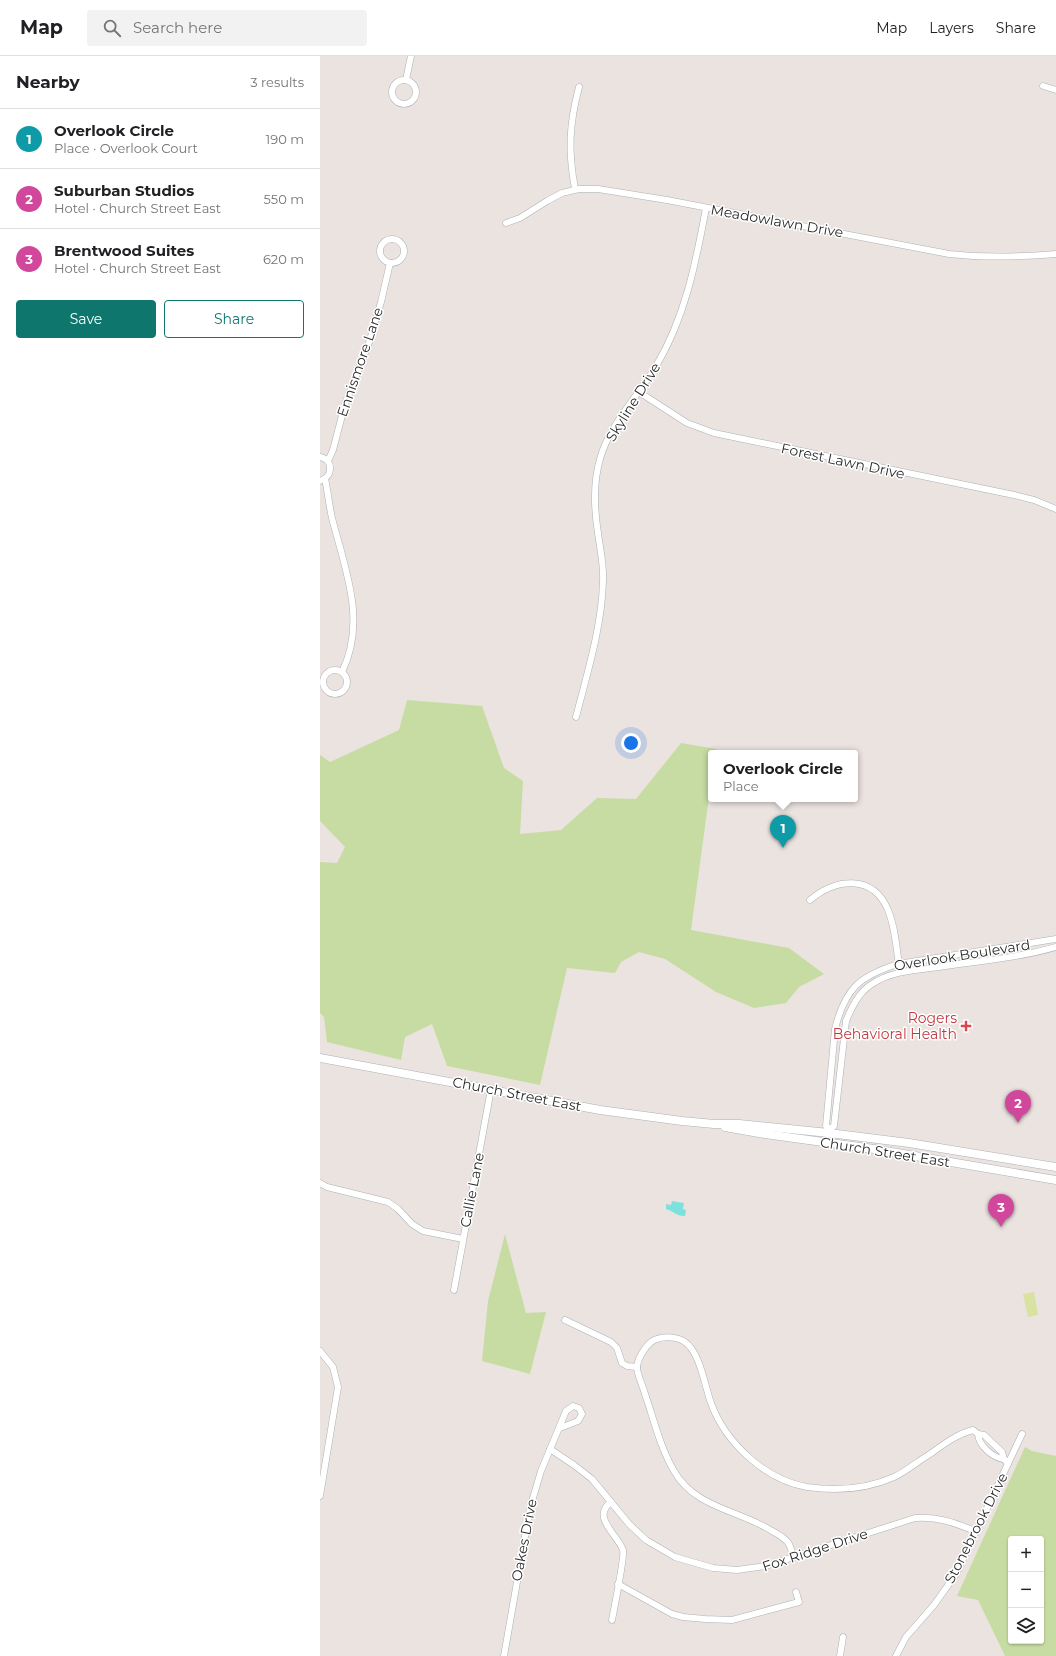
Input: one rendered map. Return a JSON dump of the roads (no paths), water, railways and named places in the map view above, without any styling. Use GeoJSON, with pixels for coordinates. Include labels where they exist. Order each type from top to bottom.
{"type":"FeatureCollection","features":[{"type":"Feature","properties":{"kind":"main road","name":"Church Street East"},"geometry":{"type":"LineString","coordinates":[[320,1058],[600,1110],[714,1124],[739,1124],[829,1131],[1056,1167]]}},
{"type":"Feature","properties":{"kind":"main road","name":"Church Street East"},"geometry":{"type":"LineString","coordinates":[[714,1124],[740,1131],[874,1149],[1056,1180]]}},
{"type":"Feature","properties":{"kind":"street"},"geometry":{"type":"LineString","coordinates":[[406,80],[411,56]]}},
{"type":"Feature","properties":{"kind":"street"},"geometry":{"type":"LineString","coordinates":[[406,80],[415,87],[416,95],[412,102],[400,104],[393,99],[392,91],[398,81],[406,80]]}},
{"type":"Feature","properties":{"kind":"street"},"geometry":{"type":"LineString","coordinates":[[1043,86],[1056,90]]}},
{"type":"Feature","properties":{"kind":"street"},"geometry":{"type":"LineString","coordinates":[[575,189],[570,164],[570,138],[578,87]]}},
{"type":"Feature","properties":{"kind":"street","name":"Meadowlawn Drive"},"geometry":{"type":"LineString","coordinates":[[506,223],[520,218],[555,196],[575,189],[606,190],[967,256],[1010,257],[1056,254]]}},
{"type":"Feature","properties":{"kind":"street","name":"Skyline Drive"},"geometry":{"type":"LineString","coordinates":[[576,717],[599,622],[603,596],[604,579],[602,556],[595,510],[597,472],[601,457],[613,429],[659,361],[674,329],[695,265],[706,208]]}},
{"type":"Feature","properties":{"kind":"street","name":"Ennismore Lane"},"geometry":{"type":"LineString","coordinates":[[323,480],[330,471],[328,461],[333,450],[345,404],[370,340],[390,263]]}},
{"type":"Feature","properties":{"kind":"street","name":"Forest Lawn Drive"},"geometry":{"type":"LineString","coordinates":[[639,392],[687,423],[714,433],[1019,496],[1056,509]]}},
{"type":"Feature","properties":{"kind":"street"},"geometry":{"type":"LineString","coordinates":[[320,457],[328,461]]}},
{"type":"Feature","properties":{"kind":"street"},"geometry":{"type":"LineString","coordinates":[[323,480],[346,566],[353,604],[352,644],[348,659],[342,672]]}},
{"type":"Feature","properties":{"kind":"street"},"geometry":{"type":"LineString","coordinates":[[332,670],[342,672],[348,680],[346,688],[337,694],[329,692],[324,686],[323,679],[325,675],[332,670]]}},
{"type":"Feature","properties":{"kind":"street"},"geometry":{"type":"LineString","coordinates":[[810,900],[820,891],[842,883],[853,883],[871,890],[882,898],[889,912],[899,973]]}},
{"type":"Feature","properties":{"kind":"street","name":"Overlook Boulevard"},"geometry":{"type":"LineString","coordinates":[[1056,939],[898,964],[878,971],[862,980],[846,998],[839,1015],[834,1038],[826,1126],[829,1131],[834,1126],[846,1021],[860,994],[871,984],[886,976],[899,973],[1020,955],[1056,947]]}},
{"type":"Feature","properties":{"kind":"street","name":"Callie Lane"},"geometry":{"type":"LineString","coordinates":[[454,1290],[491,1089]]}},
{"type":"Feature","properties":{"kind":"street"},"geometry":{"type":"LineString","coordinates":[[320,1183],[327,1187],[388,1202],[398,1209],[412,1224],[423,1231],[463,1240]]}},
{"type":"Feature","properties":{"kind":"street"},"geometry":{"type":"LineString","coordinates":[[564,1320],[611,1342],[617,1348],[622,1363],[627,1366],[637,1367]]}},
{"type":"Feature","properties":{"kind":"street"},"geometry":{"type":"LineString","coordinates":[[793,1557],[790,1546],[779,1535],[759,1523],[701,1499],[678,1477],[660,1438],[637,1367],[639,1359],[645,1349],[656,1339],[671,1338],[685,1342],[694,1354],[718,1420],[731,1438],[744,1453],[762,1468],[786,1481],[805,1486],[837,1489],[876,1483],[894,1477],[962,1433],[974,1430],[978,1434],[978,1440],[996,1458],[1006,1462]]}},
{"type":"Feature","properties":{"kind":"street"},"geometry":{"type":"LineString","coordinates":[[320,1351],[333,1367],[338,1387],[320,1496]]}},
{"type":"Feature","properties":{"kind":"street","name":"Oakes Drive"},"geometry":{"type":"LineString","coordinates":[[504,1656],[530,1508],[539,1476],[560,1428]]}},
{"type":"Feature","properties":{"kind":"street","name":"Stonebrook Drive"},"geometry":{"type":"LineString","coordinates":[[896,1656],[906,1637],[934,1606],[956,1574],[1006,1462],[1022,1434]]}},
{"type":"Feature","properties":{"kind":"street","name":"Fox Ridge Drive"},"geometry":{"type":"LineString","coordinates":[[550,1449],[587,1474],[629,1524],[646,1540],[668,1554],[691,1563],[721,1570],[745,1570],[766,1566],[915,1518],[944,1520],[976,1531]]}},
{"type":"Feature","properties":{"kind":"street"},"geometry":{"type":"LineString","coordinates":[[611,1502],[606,1508],[604,1517],[608,1527],[623,1551],[612,1620]]}},
{"type":"Feature","properties":{"kind":"street"},"geometry":{"type":"LineString","coordinates":[[618,1584],[675,1615],[726,1621],[799,1602],[796,1592]]}},
{"type":"Feature","properties":{"kind":"street"},"geometry":{"type":"LineString","coordinates":[[840,1656],[843,1637]]}},
{"type":"Feature","properties":{"kind":"water"},"geometry":{"type":"Polygon","coordinates":[[[672,1201],[684,1203],[683,1209],[686,1210],[685,1216],[666,1209],[666,1204],[671,1205],[672,1201]]]}},
{"type":"Feature","properties":{"kind":"place","name":"Overlook Circle"},"geometry":{"type":"Point","coordinates":[783,848]}},
{"type":"Feature","properties":{"kind":"place","name":"Rogers Behavioral Health"},"geometry":{"type":"Point","coordinates":[966,1026]}},
{"type":"Feature","properties":{"kind":"place","name":"Suburban Studios"},"geometry":{"type":"Point","coordinates":[1018,1123]}},
{"type":"Feature","properties":{"kind":"place","name":"Brentwood Suites"},"geometry":{"type":"Point","coordinates":[1001,1227]}}]}
